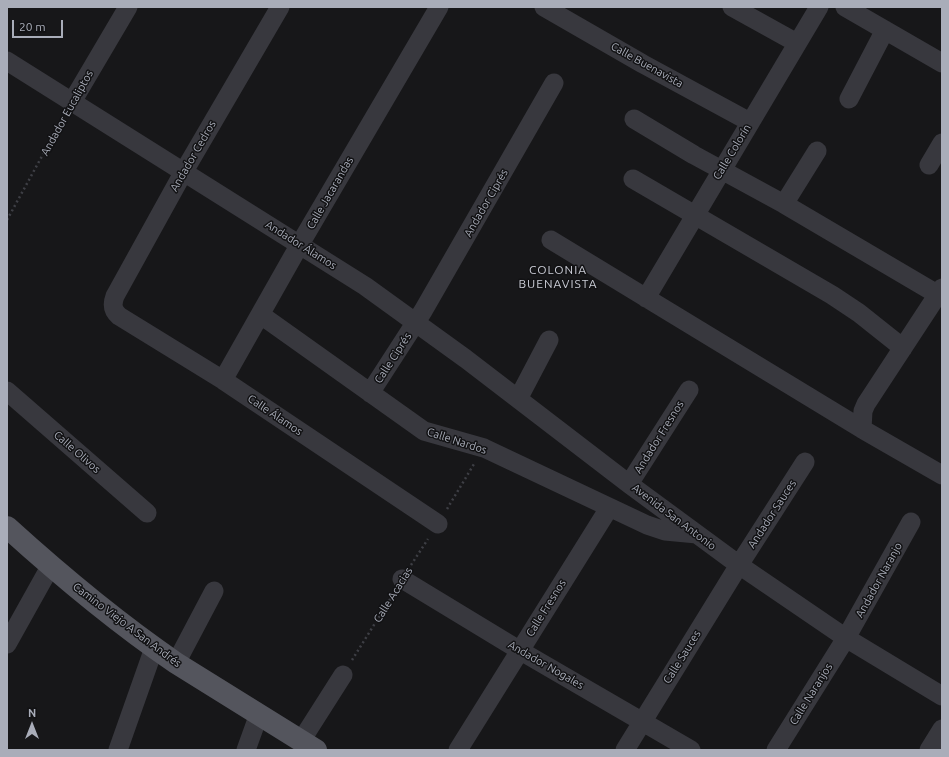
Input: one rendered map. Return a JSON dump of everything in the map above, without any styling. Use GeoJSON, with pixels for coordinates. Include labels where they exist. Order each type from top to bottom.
{"type":"FeatureCollection","features":[{"type":"Feature","properties":{"kind":"main road","name":"Camino Viejo A San Andrés"},"geometry":{"type":"LineString","coordinates":[[7,527],[50,567],[101,609],[154,648],[309,745]]}},
{"type":"Feature","properties":{"kind":"street","name":"Andador Eucaliptos"},"geometry":{"type":"LineString","coordinates":[[72,102],[128,7]]}},
{"type":"Feature","properties":{"kind":"street","name":"Andador Cedros"},"geometry":{"type":"LineString","coordinates":[[113,308],[115,296],[183,173],[280,7]]}},
{"type":"Feature","properties":{"kind":"street","name":"Calle Jacarandas"},"geometry":{"type":"LineString","coordinates":[[223,380],[300,244],[439,7]]}},
{"type":"Feature","properties":{"kind":"street","name":"Calle Buenavista"},"geometry":{"type":"LineString","coordinates":[[544,7],[643,64],[750,122]]}},
{"type":"Feature","properties":{"kind":"street"},"geometry":{"type":"LineString","coordinates":[[732,7],[797,43]]}},
{"type":"Feature","properties":{"kind":"street","name":"Calle Colorín"},"geometry":{"type":"LineString","coordinates":[[646,298],[819,7]]}},
{"type":"Feature","properties":{"kind":"street"},"geometry":{"type":"LineString","coordinates":[[845,7],[942,64]]}},
{"type":"Feature","properties":{"kind":"street"},"geometry":{"type":"LineString","coordinates":[[849,99],[885,30]]}},
{"type":"Feature","properties":{"kind":"street"},"geometry":{"type":"LineString","coordinates":[[7,61],[183,173]]}},
{"type":"Feature","properties":{"kind":"street","name":"Andador Ciprés"},"geometry":{"type":"LineString","coordinates":[[416,322],[554,83]]}},
{"type":"Feature","properties":{"kind":"street"},"geometry":{"type":"LineString","coordinates":[[634,119],[694,155],[941,293],[866,404],[863,411],[862,429]]}},
{"type":"Feature","properties":{"kind":"street"},"geometry":{"type":"LineString","coordinates":[[929,166],[942,143]]}},
{"type":"Feature","properties":{"kind":"street"},"geometry":{"type":"LineString","coordinates":[[784,204],[817,151]]}},
{"type":"Feature","properties":{"kind":"street","name":"Andador Álamos"},"geometry":{"type":"LineString","coordinates":[[183,173],[300,244],[365,286],[416,322]]}},
{"type":"Feature","properties":{"kind":"street"},"geometry":{"type":"LineString","coordinates":[[632,179],[832,295],[859,313],[903,348]]}},
{"type":"Feature","properties":{"kind":"street"},"geometry":{"type":"LineString","coordinates":[[550,240],[862,429],[942,474]]}},
{"type":"Feature","properties":{"kind":"street","name":"Calle Álamos"},"geometry":{"type":"LineString","coordinates":[[113,308],[114,313],[223,380],[438,524]]}},
{"type":"Feature","properties":{"kind":"street","name":"Calle Nardos"},"geometry":{"type":"LineString","coordinates":[[261,315],[424,431],[484,448],[647,525],[665,531],[697,534]]}},
{"type":"Feature","properties":{"kind":"street","name":"Calle Ciprés"},"geometry":{"type":"LineString","coordinates":[[370,393],[416,322]]}},
{"type":"Feature","properties":{"kind":"street","name":"Avenida San Antonio"},"geometry":{"type":"LineString","coordinates":[[416,322],[629,484],[739,565],[846,638],[942,696]]}},
{"type":"Feature","properties":{"kind":"street"},"geometry":{"type":"LineString","coordinates":[[518,399],[550,340]]}},
{"type":"Feature","properties":{"kind":"street","name":"Andador Fresnos"},"geometry":{"type":"LineString","coordinates":[[629,484],[689,390]]}},
{"type":"Feature","properties":{"kind":"street","name":"Calle Olivos"},"geometry":{"type":"LineString","coordinates":[[7,391],[147,513]]}},
{"type":"Feature","properties":{"kind":"street","name":"Andador Sauces"},"geometry":{"type":"LineString","coordinates":[[739,565],[805,462]]}},
{"type":"Feature","properties":{"kind":"street","name":"Calle Fresnos"},"geometry":{"type":"LineString","coordinates":[[458,750],[609,508]]}},
{"type":"Feature","properties":{"kind":"street","name":"Andador Naranjo"},"geometry":{"type":"LineString","coordinates":[[846,638],[911,522]]}},
{"type":"Feature","properties":{"kind":"street","name":"Calle Sauces"},"geometry":{"type":"LineString","coordinates":[[625,750],[739,565]]}},
{"type":"Feature","properties":{"kind":"street"},"geometry":{"type":"LineString","coordinates":[[7,644],[50,567]]}},
{"type":"Feature","properties":{"kind":"street","name":"Andador Nogales"},"geometry":{"type":"LineString","coordinates":[[402,579],[691,750]]}},
{"type":"Feature","properties":{"kind":"street"},"geometry":{"type":"LineString","coordinates":[[176,663],[214,591]]}},
{"type":"Feature","properties":{"kind":"street","name":"Calle Naranjos"},"geometry":{"type":"LineString","coordinates":[[776,750],[846,638]]}},
{"type":"Feature","properties":{"kind":"street"},"geometry":{"type":"LineString","coordinates":[[118,750],[154,648]]}},
{"type":"Feature","properties":{"kind":"street"},"geometry":{"type":"LineString","coordinates":[[309,745],[343,675]]}},
{"type":"Feature","properties":{"kind":"street"},"geometry":{"type":"LineString","coordinates":[[246,750],[259,714]]}},
{"type":"Feature","properties":{"kind":"street"},"geometry":{"type":"LineString","coordinates":[[929,750],[942,729]]}},
{"type":"Feature","properties":{"kind":"path","name":"Andador Eucaliptos"},"geometry":{"type":"LineString","coordinates":[[7,220],[72,102]]}},
{"type":"Feature","properties":{"kind":"path","name":"Calle Acacias"},"geometry":{"type":"LineString","coordinates":[[343,675],[484,448]]}},
{"type":"Feature","properties":{"kind":"district","name":"COLONIA BUENAVISTA"},"geometry":{"type":"Point","coordinates":[558,277]}}]}
